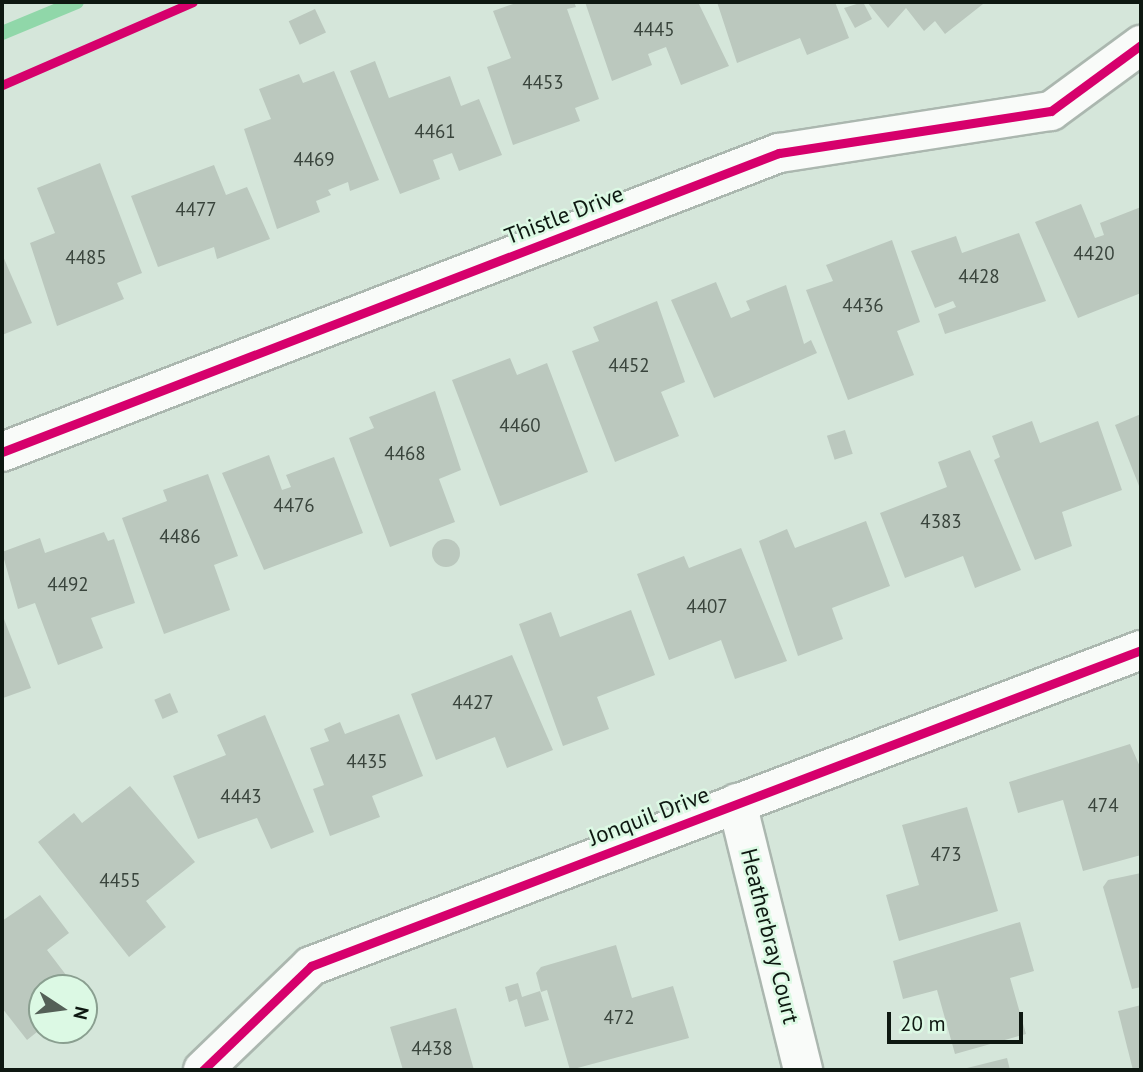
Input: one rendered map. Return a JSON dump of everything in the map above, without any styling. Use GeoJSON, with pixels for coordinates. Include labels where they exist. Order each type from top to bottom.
{"type":"FeatureCollection","features":[{"type":"Feature","properties":{"kind":"street","name":"Thistle Drive"},"geometry":{"type":"LineString","coordinates":[[2,452],[779,153],[1051,111],[1141,45]]}},
{"type":"Feature","properties":{"kind":"street","name":"Jonquil Drive"},"geometry":{"type":"LineString","coordinates":[[203,1070],[311,966],[1141,650]]}},
{"type":"Feature","properties":{"kind":"street","name":"Heatherbray Court"},"geometry":{"type":"LineString","coordinates":[[737,803],[803,1070]]}},
{"type":"Feature","properties":{"kind":"building"},"geometry":{"type":"Polygon","coordinates":[[[519,2],[574,2],[576,7],[567,9],[599,99],[575,108],[580,121],[513,145],[487,67],[511,58],[493,11],[519,2]]]}},
{"type":"Feature","properties":{"kind":"building"},"geometry":{"type":"Polygon","coordinates":[[[585,2],[698,2],[729,66],[681,85],[666,47],[648,54],[652,65],[612,81],[585,2]]]}},
{"type":"Feature","properties":{"kind":"building"},"geometry":{"type":"Polygon","coordinates":[[[717,2],[835,2],[849,38],[807,55],[800,38],[737,63],[717,2]]]}},
{"type":"Feature","properties":{"kind":"building"},"geometry":{"type":"Polygon","coordinates":[[[863,2],[872,19],[855,28],[844,8],[863,2]]]}},
{"type":"Feature","properties":{"kind":"building"},"geometry":{"type":"Polygon","coordinates":[[[867,2],[983,4],[945,34],[935,21],[924,31],[906,8],[888,28],[867,2]]]}},
{"type":"Feature","properties":{"kind":"building"},"geometry":{"type":"Polygon","coordinates":[[[315,9],[326,33],[300,45],[289,21],[315,9]]]}},
{"type":"Feature","properties":{"kind":"building"},"geometry":{"type":"Polygon","coordinates":[[[375,61],[389,98],[450,76],[461,106],[479,99],[502,155],[459,171],[452,153],[433,160],[440,179],[400,194],[350,71],[375,61]]]}},
{"type":"Feature","properties":{"kind":"building"},"geometry":{"type":"Polygon","coordinates":[[[334,71],[379,180],[350,191],[348,182],[328,190],[331,195],[316,201],[320,212],[277,229],[244,129],[271,119],[259,89],[299,74],[303,83],[334,71]]]}},
{"type":"Feature","properties":{"kind":"building"},"geometry":{"type":"Polygon","coordinates":[[[100,163],[142,273],[117,283],[124,299],[57,326],[30,243],[55,233],[37,188],[100,163]]]}},
{"type":"Feature","properties":{"kind":"building"},"geometry":{"type":"Polygon","coordinates":[[[214,165],[226,195],[247,187],[270,239],[217,259],[214,247],[158,267],[131,196],[214,165]]]}},
{"type":"Feature","properties":{"kind":"building"},"geometry":{"type":"Polygon","coordinates":[[[1081,204],[1095,238],[1104,235],[1100,223],[1141,207],[1141,293],[1078,318],[1035,222],[1081,204]]]}},
{"type":"Feature","properties":{"kind":"building"},"geometry":{"type":"Polygon","coordinates":[[[1019,233],[1046,301],[945,334],[938,314],[956,307],[953,301],[935,308],[911,251],[956,236],[962,253],[1019,233]]]}},
{"type":"Feature","properties":{"kind":"building"},"geometry":{"type":"Polygon","coordinates":[[[892,240],[920,322],[897,331],[914,375],[848,400],[806,290],[833,281],[826,265],[892,240]]]}},
{"type":"Feature","properties":{"kind":"building"},"geometry":{"type":"Polygon","coordinates":[[[2,254],[32,323],[2,335],[2,254]]]}},
{"type":"Feature","properties":{"kind":"building"},"geometry":{"type":"Polygon","coordinates":[[[716,282],[731,318],[750,310],[746,301],[786,285],[804,344],[811,340],[817,353],[714,398],[671,300],[716,282]]]}},
{"type":"Feature","properties":{"kind":"building"},"geometry":{"type":"Polygon","coordinates":[[[657,301],[685,382],[661,392],[679,436],[615,462],[572,351],[599,341],[593,327],[657,301]]]}},
{"type":"Feature","properties":{"kind":"building"},"geometry":{"type":"Polygon","coordinates":[[[510,358],[517,375],[547,363],[588,472],[500,506],[452,380],[510,358]]]}},
{"type":"Feature","properties":{"kind":"building"},"geometry":{"type":"Polygon","coordinates":[[[435,391],[461,470],[439,479],[455,522],[390,547],[349,438],[374,428],[369,417],[435,391]]]}},
{"type":"Feature","properties":{"kind":"building"},"geometry":{"type":"Polygon","coordinates":[[[1141,414],[1141,491],[1115,425],[1141,414]]]}},
{"type":"Feature","properties":{"kind":"building"},"geometry":{"type":"Polygon","coordinates":[[[1032,421],[1040,443],[1098,421],[1122,490],[1062,512],[1072,546],[1035,560],[994,460],[1000,457],[992,436],[1032,421]]]}},
{"type":"Feature","properties":{"kind":"building"},"geometry":{"type":"Polygon","coordinates":[[[845,430],[853,454],[835,460],[827,436],[845,430]]]}},
{"type":"Feature","properties":{"kind":"building"},"geometry":{"type":"Polygon","coordinates":[[[970,450],[1021,570],[975,588],[963,556],[905,578],[880,513],[947,487],[938,462],[970,450]]]}},
{"type":"Feature","properties":{"kind":"building"},"geometry":{"type":"Polygon","coordinates":[[[269,455],[282,490],[291,487],[286,475],[334,457],[363,533],[264,570],[222,473],[269,455]]]}},
{"type":"Feature","properties":{"kind":"building"},"geometry":{"type":"Polygon","coordinates":[[[208,474],[238,556],[214,565],[230,610],[164,634],[122,518],[167,501],[163,490],[208,474]]]}},
{"type":"Feature","properties":{"kind":"building"},"geometry":{"type":"Polygon","coordinates":[[[866,521],[890,586],[832,608],[843,639],[798,656],[759,541],[787,529],[795,548],[866,521]]]}},
{"type":"Feature","properties":{"kind":"building"},"geometry":{"type":"Polygon","coordinates":[[[104,532],[108,541],[114,539],[135,603],[91,618],[103,648],[58,665],[35,603],[18,609],[2,552],[40,538],[45,553],[104,532]]]}},
{"type":"Feature","properties":{"kind":"building"},"geometry":{"type":"Polygon","coordinates":[[[446,539],[456,543],[460,553],[456,563],[446,567],[436,563],[432,553],[436,543],[446,539]]]}},
{"type":"Feature","properties":{"kind":"building"},"geometry":{"type":"Polygon","coordinates":[[[741,548],[787,661],[735,679],[721,640],[669,660],[637,574],[684,556],[689,568],[741,548]]]}},
{"type":"Feature","properties":{"kind":"building"},"geometry":{"type":"Polygon","coordinates":[[[631,610],[655,675],[597,697],[609,729],[563,746],[519,624],[551,612],[560,637],[631,610]]]}},
{"type":"Feature","properties":{"kind":"building"},"geometry":{"type":"Polygon","coordinates":[[[2,614],[31,688],[3,698],[2,695],[2,614]]]}},
{"type":"Feature","properties":{"kind":"building"},"geometry":{"type":"Polygon","coordinates":[[[512,655],[553,750],[507,768],[495,737],[436,760],[411,694],[512,655]]]}},
{"type":"Feature","properties":{"kind":"building"},"geometry":{"type":"Polygon","coordinates":[[[170,693],[178,712],[163,719],[154,700],[170,693]]]}},
{"type":"Feature","properties":{"kind":"building"},"geometry":{"type":"Polygon","coordinates":[[[399,714],[423,776],[372,796],[380,817],[330,836],[313,789],[324,785],[310,748],[329,741],[324,729],[340,722],[345,734],[399,714]]]}},
{"type":"Feature","properties":{"kind":"building"},"geometry":{"type":"Polygon","coordinates":[[[265,715],[314,832],[271,849],[257,818],[198,839],[173,776],[226,755],[217,735],[265,715]]]}},
{"type":"Feature","properties":{"kind":"building"},"geometry":{"type":"Polygon","coordinates":[[[1130,744],[1141,769],[1141,855],[1083,871],[1063,800],[1018,813],[1009,782],[1130,744]]]}},
{"type":"Feature","properties":{"kind":"building"},"geometry":{"type":"Polygon","coordinates":[[[130,786],[195,862],[146,901],[166,927],[129,957],[38,842],[74,813],[82,823],[130,786]]]}},
{"type":"Feature","properties":{"kind":"building"},"geometry":{"type":"Polygon","coordinates":[[[967,807],[998,911],[899,941],[886,895],[919,885],[902,825],[967,807]]]}},
{"type":"Feature","properties":{"kind":"building"},"geometry":{"type":"Polygon","coordinates":[[[1141,873],[1141,987],[1132,989],[1103,887],[1108,880],[1141,873]]]}},
{"type":"Feature","properties":{"kind":"building"},"geometry":{"type":"Polygon","coordinates":[[[40,895],[69,933],[47,950],[65,974],[28,974],[27,1040],[2,1008],[2,921],[40,895]]]}},
{"type":"Feature","properties":{"kind":"building"},"geometry":{"type":"Polygon","coordinates":[[[1020,922],[1034,971],[1010,978],[1026,1034],[955,1054],[937,990],[903,999],[893,961],[1020,922]]]}},
{"type":"Feature","properties":{"kind":"building"},"geometry":{"type":"Polygon","coordinates":[[[616,945],[632,998],[673,986],[689,1038],[570,1070],[547,990],[541,992],[536,973],[541,967],[616,945]]]}},
{"type":"Feature","properties":{"kind":"building"},"geometry":{"type":"Polygon","coordinates":[[[518,983],[522,997],[540,991],[549,1020],[525,1027],[517,999],[509,1002],[505,987],[518,983]]]}},
{"type":"Feature","properties":{"kind":"building"},"geometry":{"type":"Polygon","coordinates":[[[1141,1005],[1141,1070],[1133,1070],[1118,1011],[1141,1005]]]}},
{"type":"Feature","properties":{"kind":"building"},"geometry":{"type":"Polygon","coordinates":[[[456,1008],[474,1070],[403,1070],[390,1027],[456,1008]]]}},
{"type":"Feature","properties":{"kind":"building"},"geometry":{"type":"Polygon","coordinates":[[[1007,1058],[1010,1070],[963,1070],[963,1069],[1007,1058]]]}},
{"type":"Feature","properties":{"kind":"waterway"},"geometry":{"type":"LineString","coordinates":[[2,33],[77,2]]}},
{"type":"Feature","properties":{"kind":"cycle path"},"geometry":{"type":"LineString","coordinates":[[2,85],[193,2]]}},
{"type":"Feature","properties":{"kind":"cycle path"},"geometry":{"type":"LineString","coordinates":[[2,452],[779,153],[1051,111],[1141,45]]}},
{"type":"Feature","properties":{"kind":"cycle path"},"geometry":{"type":"LineString","coordinates":[[203,1070],[311,966],[1141,650]]}}]}
